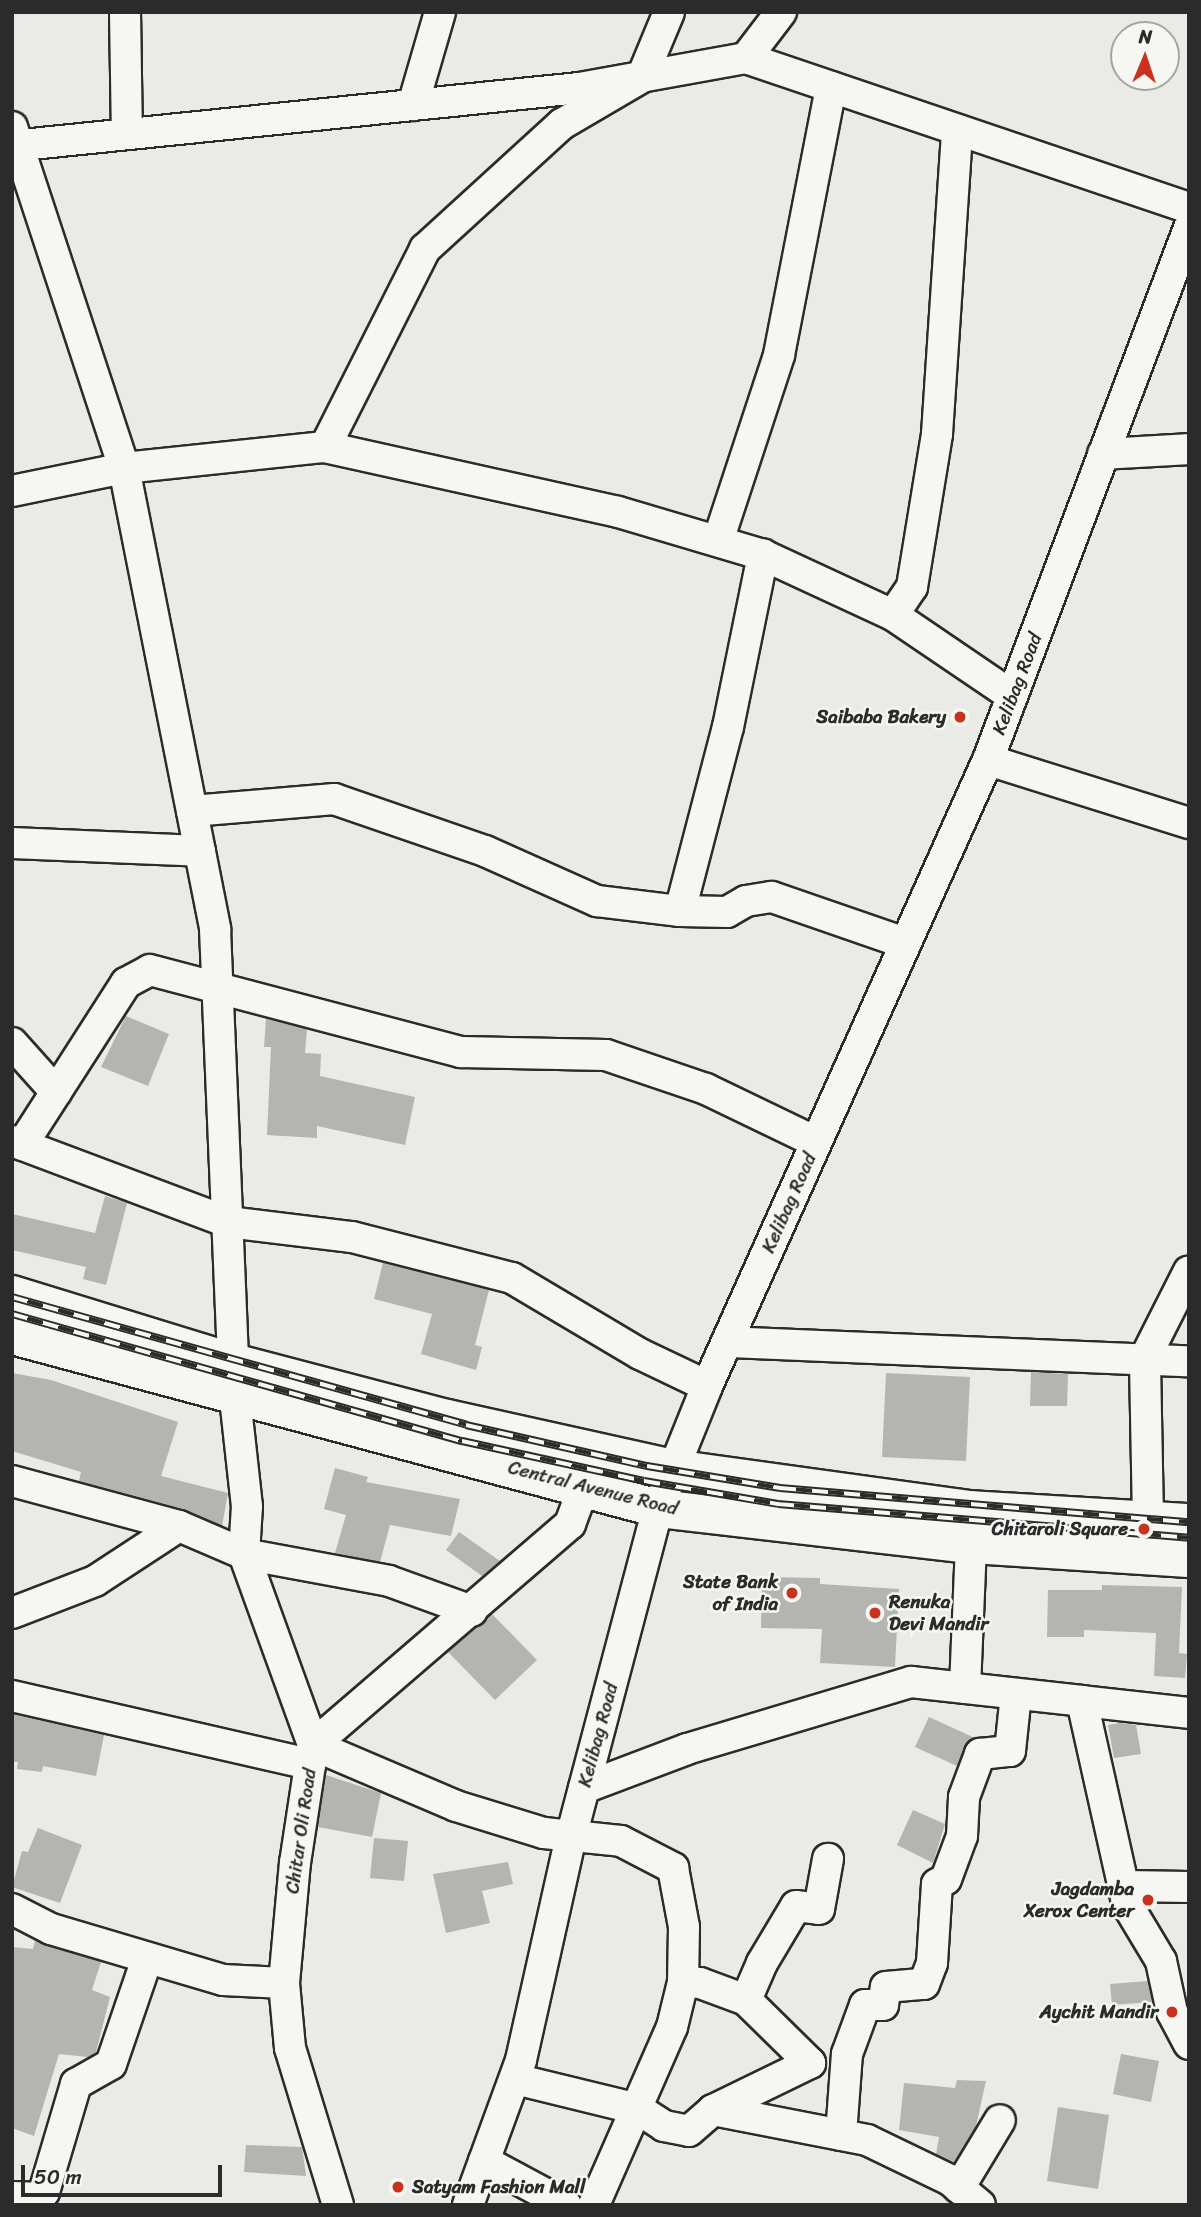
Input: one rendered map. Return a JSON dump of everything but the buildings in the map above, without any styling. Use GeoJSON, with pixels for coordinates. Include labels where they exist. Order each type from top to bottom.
{"type":"FeatureCollection","features":[{"type":"Feature","properties":{"kind":"main road"},"geometry":{"type":"LineString","coordinates":[[12,1294],[233,1362],[447,1418],[673,1468],[969,1508],[1189,1522]]}},
{"type":"Feature","properties":{"kind":"main road","name":"Central Avenue Road"},"geometry":{"type":"LineString","coordinates":[[12,1335],[234,1398],[658,1507],[971,1544],[1189,1558]]}},
{"type":"Feature","properties":{"kind":"street"},"geometry":{"type":"LineString","coordinates":[[125,12],[127,133]]}},
{"type":"Feature","properties":{"kind":"street"},"geometry":{"type":"LineString","coordinates":[[413,105],[440,12]]}},
{"type":"Feature","properties":{"kind":"street"},"geometry":{"type":"LineString","coordinates":[[325,447],[425,249],[562,124],[642,77],[670,12]]}},
{"type":"Feature","properties":{"kind":"street"},"geometry":{"type":"LineString","coordinates":[[746,58],[781,12]]}},
{"type":"Feature","properties":{"kind":"street"},"geometry":{"type":"LineString","coordinates":[[312,1755],[244,1554],[247,1506],[234,1398],[215,929],[124,468],[14,139],[127,133],[579,89],[746,58],[1189,208]]}},
{"type":"Feature","properties":{"kind":"street"},"geometry":{"type":"LineString","coordinates":[[718,541],[779,355],[831,87]]}},
{"type":"Feature","properties":{"kind":"street"},"geometry":{"type":"LineString","coordinates":[[893,615],[912,587],[937,434],[957,130]]}},
{"type":"Feature","properties":{"kind":"street","name":"Kelibag Road"},"geometry":{"type":"LineString","coordinates":[[468,2205],[515,2079],[571,1837],[658,1507],[707,1386],[988,760],[1189,228]]}},
{"type":"Feature","properties":{"kind":"street"},"geometry":{"type":"LineString","coordinates":[[12,491],[124,468],[325,447],[618,512],[763,555],[893,615],[1012,695]]}},
{"type":"Feature","properties":{"kind":"street"},"geometry":{"type":"LineString","coordinates":[[1103,454],[1189,449]]}},
{"type":"Feature","properties":{"kind":"street"},"geometry":{"type":"LineString","coordinates":[[680,911],[728,727],[763,555]]}},
{"type":"Feature","properties":{"kind":"street"},"geometry":{"type":"LineString","coordinates":[[988,760],[1189,823]]}},
{"type":"Feature","properties":{"kind":"street"},"geometry":{"type":"LineString","coordinates":[[192,811],[334,799],[485,851],[597,901],[680,911],[727,912],[746,901],[772,897],[905,943]]}},
{"type":"Feature","properties":{"kind":"street"},"geometry":{"type":"LineString","coordinates":[[12,843],[200,851]]}},
{"type":"Feature","properties":{"kind":"street"},"geometry":{"type":"LineString","coordinates":[[707,1386],[640,1354],[512,1278],[352,1237],[228,1222],[17,1143],[56,1092],[126,983],[150,971],[461,1052],[606,1055],[706,1089],[816,1143]]}},
{"type":"Feature","properties":{"kind":"street"},"geometry":{"type":"LineString","coordinates":[[12,1043],[56,1092]]}},
{"type":"Feature","properties":{"kind":"street"},"geometry":{"type":"LineString","coordinates":[[1148,1519],[1145,1357],[1189,1271]]}},
{"type":"Feature","properties":{"kind":"street"},"geometry":{"type":"LineString","coordinates":[[727,1342],[1145,1357],[1189,1361]]}},
{"type":"Feature","properties":{"kind":"street"},"geometry":{"type":"LineString","coordinates":[[12,1481],[179,1526],[244,1554],[389,1581],[472,1611]]}},
{"type":"Feature","properties":{"kind":"street","name":"Chitar Oli Road"},"geometry":{"type":"LineString","coordinates":[[338,2205],[289,2048],[284,1983],[312,1755],[570,1524],[584,1486]]}},
{"type":"Feature","properties":{"kind":"street"},"geometry":{"type":"LineString","coordinates":[[12,1613],[95,1581],[128,1563],[179,1526]]}},
{"type":"Feature","properties":{"kind":"street"},"geometry":{"type":"LineString","coordinates":[[965,1688],[971,1544]]}},
{"type":"Feature","properties":{"kind":"street"},"geometry":{"type":"LineString","coordinates":[[584,1788],[687,1749],[911,1682],[1189,1713]]}},
{"type":"Feature","properties":{"kind":"street"},"geometry":{"type":"LineString","coordinates":[[841,2135],[847,2054],[866,2005],[883,2005],[886,1987],[924,1984],[932,1963],[937,1884],[946,1879],[962,1836],[964,1797],[980,1754],[1010,1751],[1016,1694]]}},
{"type":"Feature","properties":{"kind":"street"},"geometry":{"type":"LineString","coordinates":[[12,1696],[312,1755],[456,1806],[544,1833],[621,1841],[673,1868],[684,1927],[683,1982],[672,2027],[594,2205]]}},
{"type":"Feature","properties":{"kind":"street"},"geometry":{"type":"LineString","coordinates":[[1083,1701],[1128,1906],[1161,1961],[1172,2012],[1189,2044]]}},
{"type":"Feature","properties":{"kind":"street"},"geometry":{"type":"LineString","coordinates":[[746,2000],[762,1963],[796,1906],[819,1909],[828,1859]]}},
{"type":"Feature","properties":{"kind":"street"},"geometry":{"type":"LineString","coordinates":[[1125,1886],[1189,1887]]}},
{"type":"Feature","properties":{"kind":"street"},"geometry":{"type":"LineString","coordinates":[[12,1909],[51,1929],[223,1980],[284,1983]]}},
{"type":"Feature","properties":{"kind":"street"},"geometry":{"type":"LineString","coordinates":[[12,2197],[36,2198],[44,2192],[76,2084],[111,2064],[147,1959]]}},
{"type":"Feature","properties":{"kind":"street"},"geometry":{"type":"LineString","coordinates":[[515,2079],[638,2109],[664,2126],[689,2131],[713,2110],[810,2063],[746,2000],[700,1983],[683,1982]]}},
{"type":"Feature","properties":{"kind":"street"},"geometry":{"type":"LineString","coordinates":[[713,2110],[867,2140],[969,2196],[1000,2120]]}},
{"type":"Feature","properties":{"kind":"street"},"geometry":{"type":"LineString","coordinates":[[484,2161],[566,2205]]}},
{"type":"Feature","properties":{"kind":"railway"},"geometry":{"type":"LineString","coordinates":[[12,1297],[466,1425],[647,1466],[780,1488],[1189,1522]]}},
{"type":"Feature","properties":{"kind":"railway"},"geometry":{"type":"LineString","coordinates":[[12,1314],[462,1441],[644,1481],[778,1504],[1189,1538]]}},
{"type":"Feature","properties":{"kind":"place","name":"Saibaba Bakery"},"geometry":{"type":"Point","coordinates":[960,717]}},
{"type":"Feature","properties":{"kind":"place","name":"Chitaroli Square"},"geometry":{"type":"Point","coordinates":[1144,1529]}},
{"type":"Feature","properties":{"kind":"place","name":"State Bank of India"},"geometry":{"type":"Point","coordinates":[792,1593]}},
{"type":"Feature","properties":{"kind":"place","name":"Renuka Devi Mandir"},"geometry":{"type":"Point","coordinates":[875,1613]}},
{"type":"Feature","properties":{"kind":"place","name":"Jagdamba Xerox Center"},"geometry":{"type":"Point","coordinates":[1148,1900]}},
{"type":"Feature","properties":{"kind":"place","name":"Aychit Mandir"},"geometry":{"type":"Point","coordinates":[1172,2012]}},
{"type":"Feature","properties":{"kind":"place","name":"Satyam Fashion Mall"},"geometry":{"type":"Point","coordinates":[398,2187]}}]}
